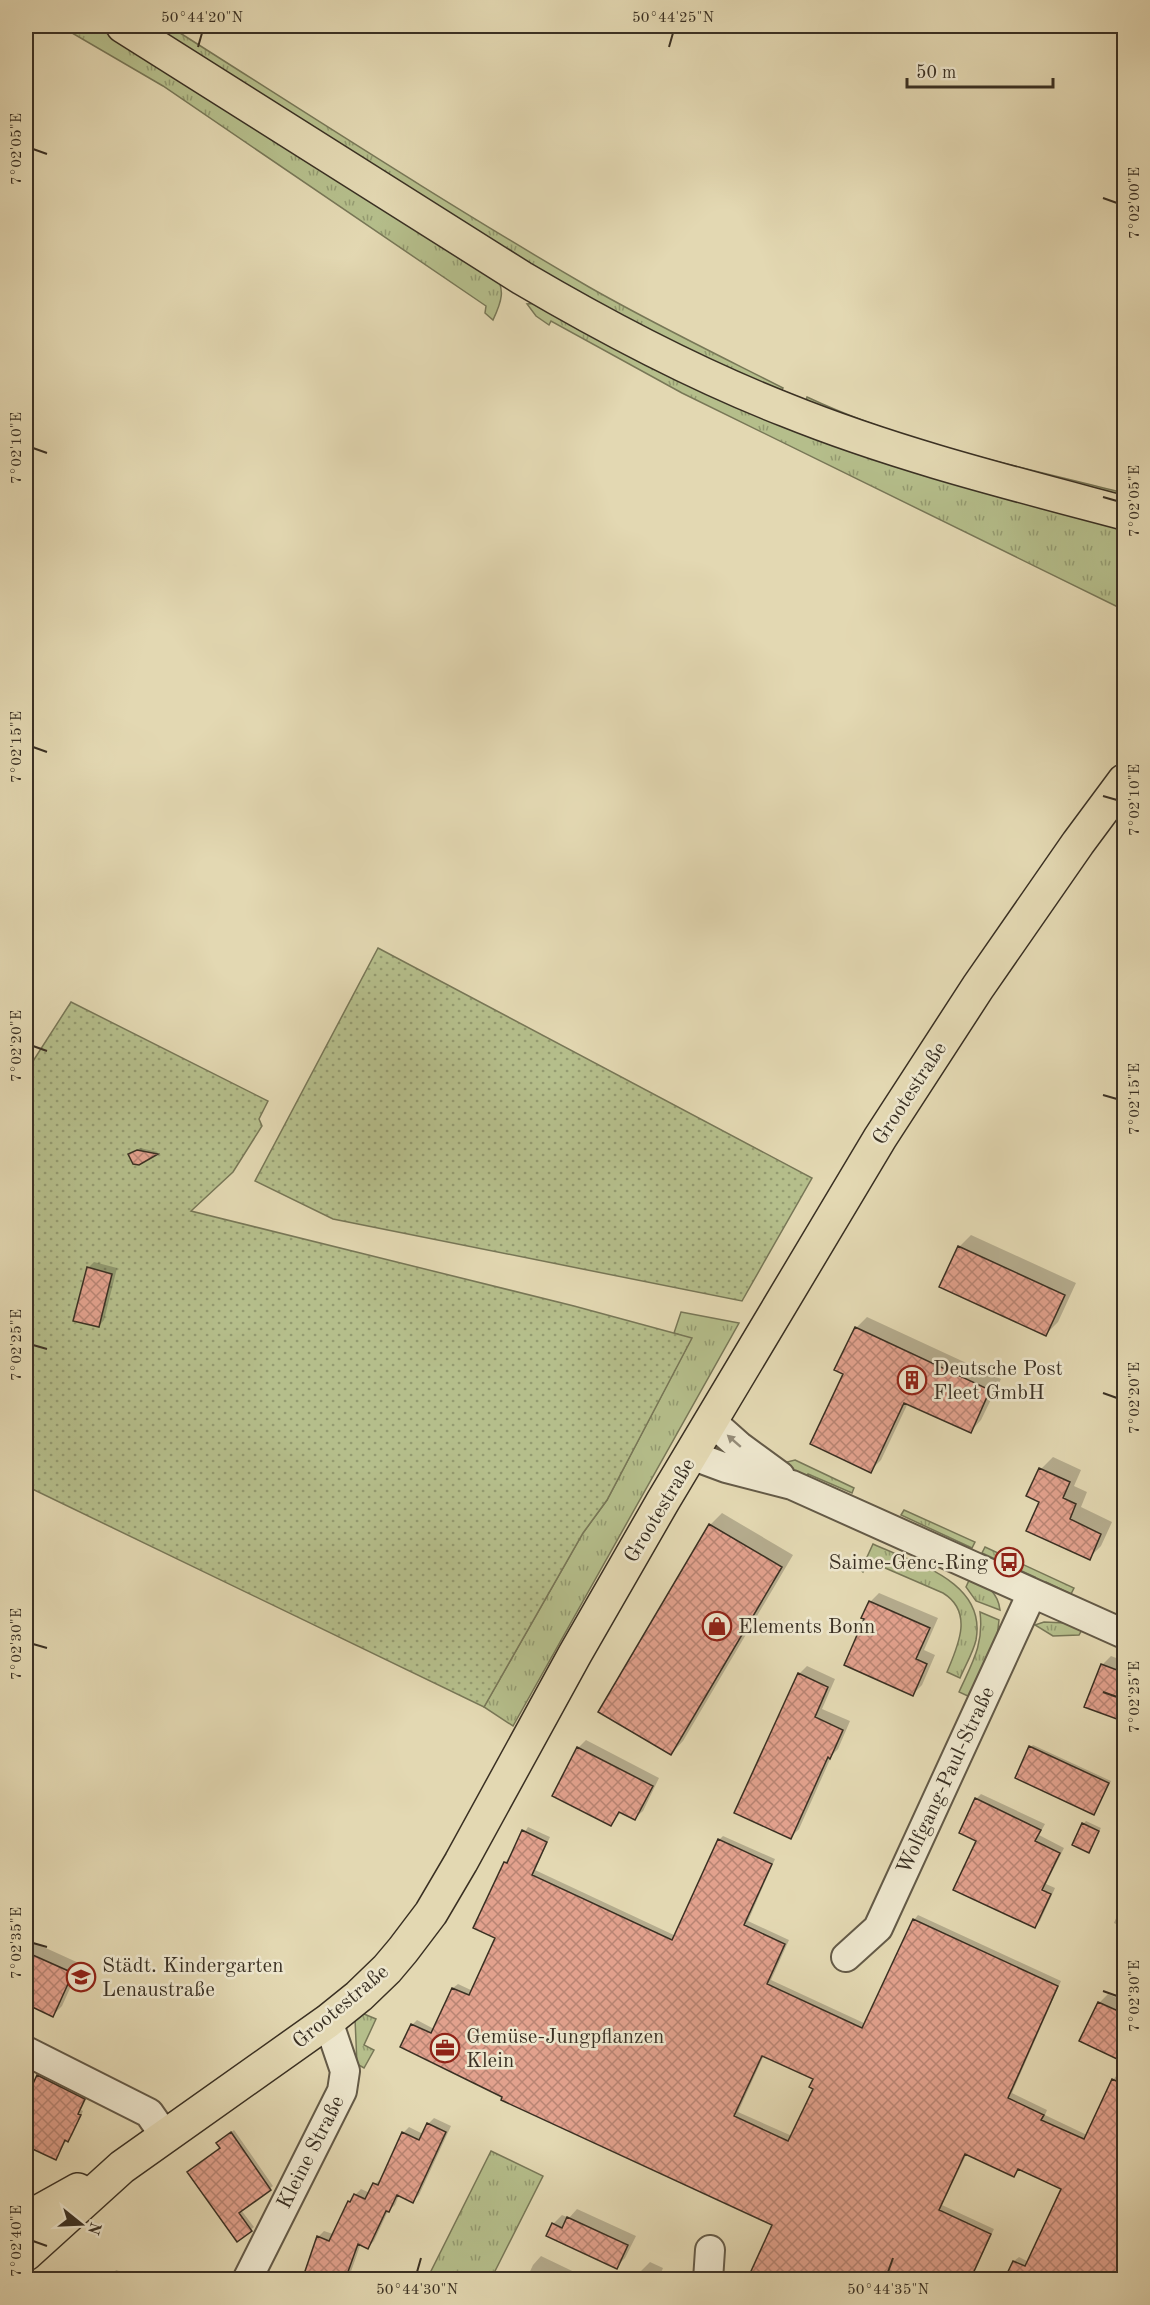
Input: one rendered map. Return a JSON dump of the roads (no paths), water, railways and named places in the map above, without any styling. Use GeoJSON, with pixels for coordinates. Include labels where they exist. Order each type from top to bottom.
{"type":"FeatureCollection","features":[{"type":"Feature","properties":{"kind":"main road"},"geometry":{"type":"LineString","coordinates":[[123,26],[522,278],[577,311],[709,378],[787,411],[853,434],[940,462],[1125,513]]}},
{"type":"Feature","properties":{"kind":"main road","name":"Grootestraße"},"geometry":{"type":"LineString","coordinates":[[26,2254],[122,2167],[328,2021],[359,1996],[403,1950],[430,1913],[461,1862],[575,1654],[886,1127],[1077,843],[1125,781]]}},
{"type":"Feature","properties":{"kind":"main road","name":"Grootestraße"},"geometry":{"type":"LineString","coordinates":[[26,2219],[122,2167]]}},
{"type":"Feature","properties":{"kind":"street"},"geometry":{"type":"LineString","coordinates":[[711,1421],[739,1446],[792,1485]]}},
{"type":"Feature","properties":{"kind":"street"},"geometry":{"type":"LineString","coordinates":[[691,1455],[726,1468],[792,1485],[1125,1634]]}},
{"type":"Feature","properties":{"kind":"street","name":"Wolfgang-Paul-Straße"},"geometry":{"type":"LineString","coordinates":[[846,1957],[878,1928],[1032,1593]]}},
{"type":"Feature","properties":{"kind":"street","name":"Kleine Straße"},"geometry":{"type":"LineString","coordinates":[[247,2280],[342,2091],[345,2071],[328,2021]]}},
{"type":"Feature","properties":{"kind":"street"},"geometry":{"type":"LineString","coordinates":[[26,2051],[149,2113],[165,2136]]}},
{"type":"Feature","properties":{"kind":"street"},"geometry":{"type":"LineString","coordinates":[[708,2280],[710,2250]]}},
{"type":"Feature","properties":{"kind":"place","name":"Deutsche Post Fleet GmbH"},"geometry":{"type":"Point","coordinates":[912,1380]}},
{"type":"Feature","properties":{"kind":"place","name":"Saime-Genc-Ring"},"geometry":{"type":"Point","coordinates":[1009,1562]}},
{"type":"Feature","properties":{"kind":"place","name":"Elements Bonn"},"geometry":{"type":"Point","coordinates":[717,1626]}},
{"type":"Feature","properties":{"kind":"place","name":"Städt. Kindergarten Lenaustraße"},"geometry":{"type":"Point","coordinates":[81,1977]}},
{"type":"Feature","properties":{"kind":"place","name":"Gemüse-Jungpflanzen Klein"},"geometry":{"type":"Point","coordinates":[445,2048]}}]}
